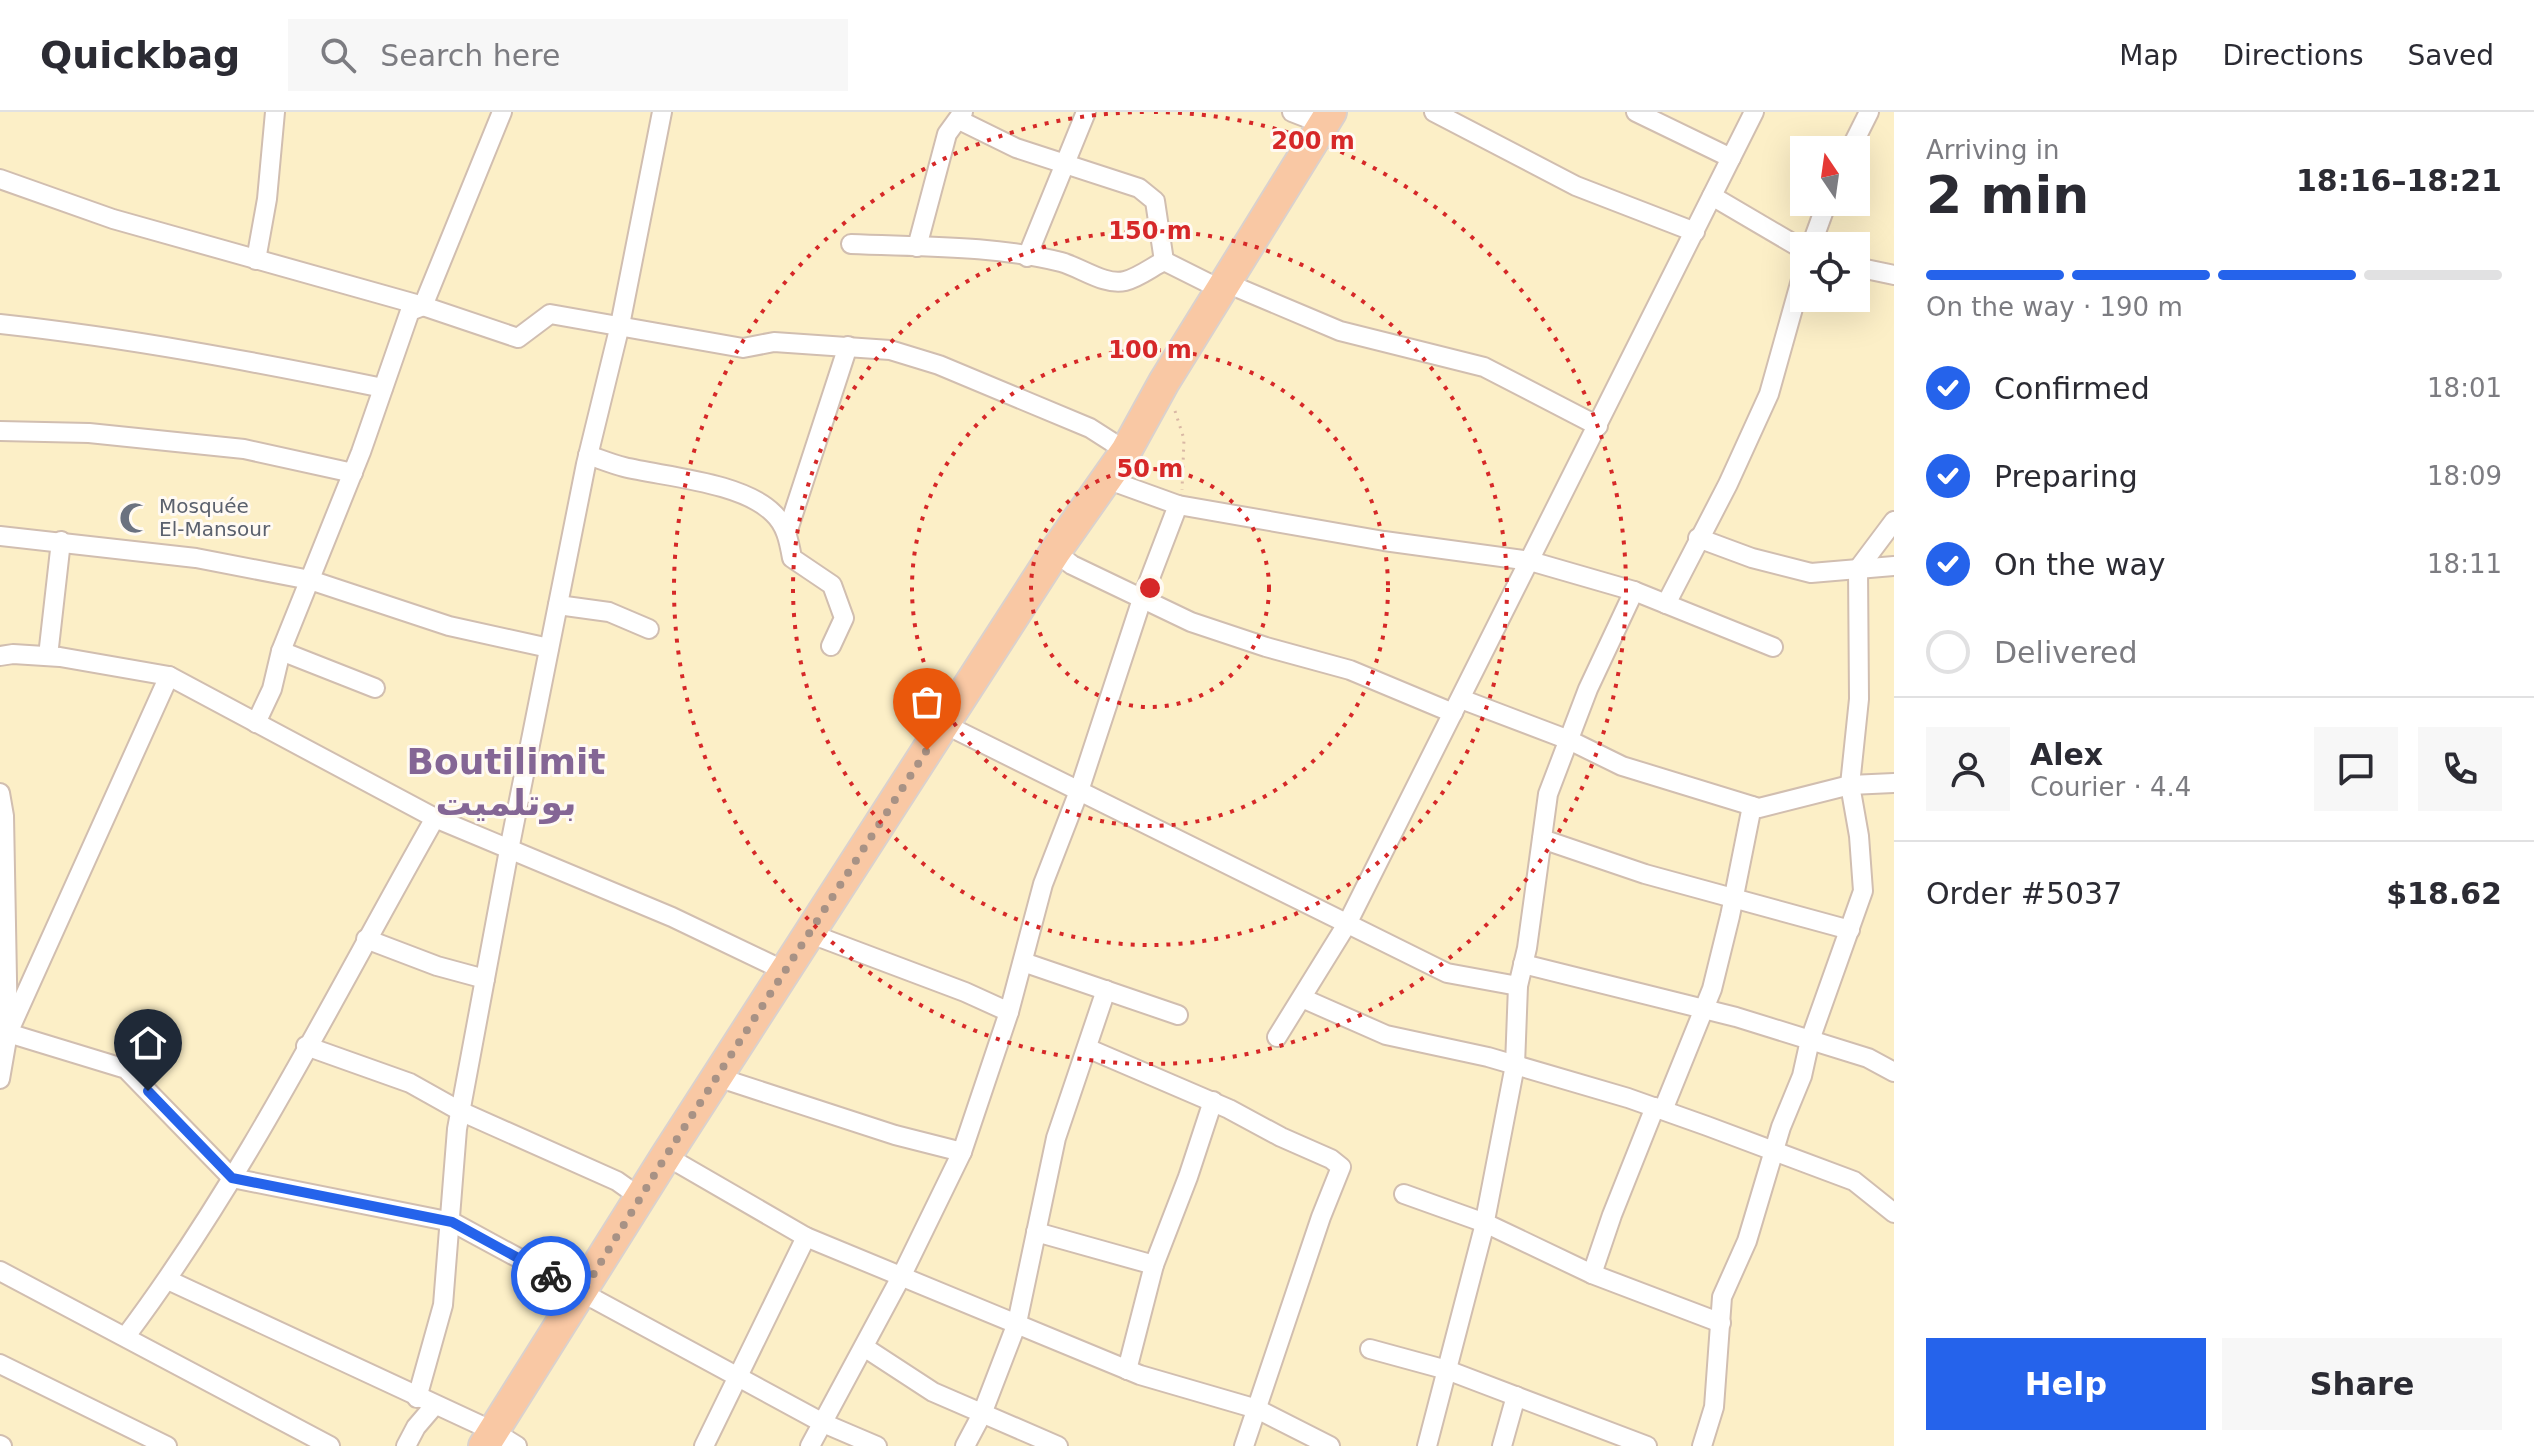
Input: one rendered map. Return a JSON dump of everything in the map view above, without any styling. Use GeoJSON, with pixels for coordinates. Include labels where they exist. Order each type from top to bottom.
{"type":"FeatureCollection","features":[{"type":"Feature","properties":{"kind":"highway"},"geometry":{"type":"LineString","coordinates":[[498,1441],[582,1293],[666,1156],[1055,552],[1126,451],[1222,285],[1327,118]]}},
{"type":"Feature","properties":{"kind":"street"},"geometry":{"type":"LineString","coordinates":[[256,260],[267,199],[275,112]]}},
{"type":"Feature","properties":{"kind":"street"},"geometry":{"type":"LineString","coordinates":[[406,1446],[426,1402],[443,1305],[460,1111],[588,455],[620,325],[662,112]]}},
{"type":"Feature","properties":{"kind":"street"},"geometry":{"type":"LineString","coordinates":[[1027,257],[1086,112]]}},
{"type":"Feature","properties":{"kind":"street"},"geometry":{"type":"LineString","coordinates":[[1292,112],[1327,118]]}},
{"type":"Feature","properties":{"kind":"street"},"geometry":{"type":"LineString","coordinates":[[1434,112],[1576,186],[1695,232]]}},
{"type":"Feature","properties":{"kind":"street"},"geometry":{"type":"LineString","coordinates":[[1636,112],[1731,158]]}},
{"type":"Feature","properties":{"kind":"street"},"geometry":{"type":"LineString","coordinates":[[1277,1037],[1347,924],[1754,112]]}},
{"type":"Feature","properties":{"kind":"street"},"geometry":{"type":"LineString","coordinates":[[1857,136],[1869,112]]}},
{"type":"Feature","properties":{"kind":"street"},"geometry":{"type":"LineString","coordinates":[[256,723],[272,689],[281,651],[353,473],[410,311],[423,306],[495,115]]}},
{"type":"Feature","properties":{"kind":"street"},"geometry":{"type":"LineString","coordinates":[[917,247],[947,134],[961,116],[1016,148],[1139,188],[1155,201],[1164,261]]}},
{"type":"Feature","properties":{"kind":"street"},"geometry":{"type":"LineString","coordinates":[[0,179],[113,219],[423,306],[518,338],[550,314],[743,348],[774,342],[890,350],[939,365],[1055,416],[1090,428],[1126,451]]}},
{"type":"Feature","properties":{"kind":"street"},"geometry":{"type":"LineString","coordinates":[[1712,196],[1790,242]]}},
{"type":"Feature","properties":{"kind":"street"},"geometry":{"type":"LineString","coordinates":[[851,244],[1027,257],[1061,262],[1100,277],[1124,282],[1164,261]]}},
{"type":"Feature","properties":{"kind":"street"},"geometry":{"type":"LineString","coordinates":[[1164,261],[1340,331],[1484,367],[1598,426]]}},
{"type":"Feature","properties":{"kind":"street"},"geometry":{"type":"LineString","coordinates":[[1870,270],[1894,275]]}},
{"type":"Feature","properties":{"kind":"street"},"geometry":{"type":"LineString","coordinates":[[1666,604],[1728,484],[1769,394],[1792,312]]}},
{"type":"Feature","properties":{"kind":"street"},"geometry":{"type":"LineString","coordinates":[[0,324],[63,330],[141,345],[193,350],[383,388]]}},
{"type":"Feature","properties":{"kind":"street"},"geometry":{"type":"LineString","coordinates":[[787,533],[848,346]]}},
{"type":"Feature","properties":{"kind":"street"},"geometry":{"type":"LineString","coordinates":[[0,431],[89,433],[244,449],[353,473]]}},
{"type":"Feature","properties":{"kind":"street"},"geometry":{"type":"LineString","coordinates":[[588,455],[624,466],[693,479],[745,496],[773,512],[787,533],[792,558],[832,585],[844,618],[831,646]]}},
{"type":"Feature","properties":{"kind":"street"},"geometry":{"type":"LineString","coordinates":[[1106,479],[1178,505],[1384,541],[1530,561],[1634,591],[1773,647]]}},
{"type":"Feature","properties":{"kind":"street"},"geometry":{"type":"LineString","coordinates":[[810,1446],[902,1275],[962,1152],[1009,1012],[1043,884],[1079,791],[1142,599],[1178,505]]}},
{"type":"Feature","properties":{"kind":"street"},"geometry":{"type":"LineString","coordinates":[[1702,1446],[1714,1407],[1722,1297],[1747,1241],[1773,1152],[1802,1076],[1810,1040],[1863,891],[1859,836],[1850,785],[1859,699],[1858,569],[1894,521]]}},
{"type":"Feature","properties":{"kind":"street"},"geometry":{"type":"LineString","coordinates":[[0,536],[196,558],[310,580],[449,626],[549,648]]}},
{"type":"Feature","properties":{"kind":"street"},"geometry":{"type":"LineString","coordinates":[[1698,538],[1752,558],[1811,573],[1894,566]]}},
{"type":"Feature","properties":{"kind":"street"},"geometry":{"type":"LineString","coordinates":[[48,656],[61,541]]}},
{"type":"Feature","properties":{"kind":"street"},"geometry":{"type":"LineString","coordinates":[[1055,552],[1072,565],[1191,622],[1569,740],[1622,766],[1759,808],[1850,785],[1894,783]]}},
{"type":"Feature","properties":{"kind":"street"},"geometry":{"type":"LineString","coordinates":[[1427,1446],[1485,1223],[1515,1065],[1518,986],[1548,794],[1588,689],[1634,591]]}},
{"type":"Feature","properties":{"kind":"street"},"geometry":{"type":"LineString","coordinates":[[558,605],[609,612],[649,629]]}},
{"type":"Feature","properties":{"kind":"street"},"geometry":{"type":"LineString","coordinates":[[281,651],[375,688]]}},
{"type":"Feature","properties":{"kind":"street"},"geometry":{"type":"LineString","coordinates":[[0,656],[48,656],[169,676],[435,818],[672,917],[785,971]]}},
{"type":"Feature","properties":{"kind":"street"},"geometry":{"type":"LineString","coordinates":[[0,1079],[8,1033],[169,676]]}},
{"type":"Feature","properties":{"kind":"street"},"geometry":{"type":"LineString","coordinates":[[944,724],[1447,973],[1518,986]]}},
{"type":"Feature","properties":{"kind":"street"},"geometry":{"type":"LineString","coordinates":[[0,793],[4,816],[3,978],[8,1033]]}},
{"type":"Feature","properties":{"kind":"street"},"geometry":{"type":"LineString","coordinates":[[1592,1274],[1612,1215],[1712,989],[1752,806]]}},
{"type":"Feature","properties":{"kind":"street"},"geometry":{"type":"LineString","coordinates":[[126,1336],[168,1280],[232,1178],[435,818]]}},
{"type":"Feature","properties":{"kind":"street"},"geometry":{"type":"LineString","coordinates":[[1542,839],[1645,874],[1850,930]]}},
{"type":"Feature","properties":{"kind":"street"},"geometry":{"type":"LineString","coordinates":[[811,934],[965,992],[1009,1012]]}},
{"type":"Feature","properties":{"kind":"street"},"geometry":{"type":"LineString","coordinates":[[366,939],[437,966],[485,979]]}},
{"type":"Feature","properties":{"kind":"street"},"geometry":{"type":"LineString","coordinates":[[1023,962],[1178,1015]]}},
{"type":"Feature","properties":{"kind":"street"},"geometry":{"type":"LineString","coordinates":[[1523,964],[1704,1008],[1868,1058],[1894,1072]]}},
{"type":"Feature","properties":{"kind":"street"},"geometry":{"type":"LineString","coordinates":[[965,1446],[982,1414],[1017,1323],[1056,1138],[1106,990]]}},
{"type":"Feature","properties":{"kind":"street"},"geometry":{"type":"LineString","coordinates":[[1302,998],[1386,1035],[1515,1065],[1659,1109],[1854,1181],[1894,1213]]}},
{"type":"Feature","properties":{"kind":"street"},"geometry":{"type":"LineString","coordinates":[[8,1033],[126,1069],[232,1178],[452,1222],[823,1423],[877,1446]]}},
{"type":"Feature","properties":{"kind":"street"},"geometry":{"type":"LineString","coordinates":[[306,1046],[410,1083],[460,1111],[617,1181],[641,1198]]}},
{"type":"Feature","properties":{"kind":"street"},"geometry":{"type":"LineString","coordinates":[[1087,1048],[1213,1101],[1331,1159],[1341,1167],[1321,1217],[1244,1446]]}},
{"type":"Feature","properties":{"kind":"street"},"geometry":{"type":"LineString","coordinates":[[717,1077],[895,1135],[962,1152]]}},
{"type":"Feature","properties":{"kind":"street"},"geometry":{"type":"LineString","coordinates":[[1127,1370],[1154,1265],[1213,1101]]}},
{"type":"Feature","properties":{"kind":"street"},"geometry":{"type":"LineString","coordinates":[[666,1156],[806,1237],[1127,1370],[1257,1409],[1330,1446]]}},
{"type":"Feature","properties":{"kind":"street"},"geometry":{"type":"LineString","coordinates":[[1404,1194],[1485,1223],[1592,1274],[1721,1323]]}},
{"type":"Feature","properties":{"kind":"street"},"geometry":{"type":"LineString","coordinates":[[1036,1232],[1154,1265]]}},
{"type":"Feature","properties":{"kind":"street"},"geometry":{"type":"LineString","coordinates":[[704,1446],[806,1237]]}},
{"type":"Feature","properties":{"kind":"street"},"geometry":{"type":"LineString","coordinates":[[0,1271],[330,1446]]}},
{"type":"Feature","properties":{"kind":"street"},"geometry":{"type":"LineString","coordinates":[[168,1280],[426,1402],[498,1441]]}},
{"type":"Feature","properties":{"kind":"street"},"geometry":{"type":"LineString","coordinates":[[864,1347],[933,1392],[1058,1446]]}},
{"type":"Feature","properties":{"kind":"street"},"geometry":{"type":"LineString","coordinates":[[1370,1349],[1447,1370],[1647,1446]]}},
{"type":"Feature","properties":{"kind":"street"},"geometry":{"type":"LineString","coordinates":[[0,1364],[167,1446]]}},
{"type":"Feature","properties":{"kind":"street"},"geometry":{"type":"LineString","coordinates":[[1502,1446],[1516,1396]]}},
{"type":"Feature","properties":{"kind":"path"},"geometry":{"type":"LineString","coordinates":[[1164,382],[1184,439],[1184,481],[1178,505]]}},
{"type":"Feature","properties":{"kind":"sand"},"geometry":{"type":"Polygon","coordinates":[[[0,112],[1894,112],[1894,1446],[0,1446],[0,112]]]}},
{"type":"Feature","properties":{"kind":"way so far"},"geometry":{"type":"LineString","coordinates":[[551,1276],[582,1293],[666,1156],[927,750]]}},
{"type":"Feature","properties":{"kind":"place","name":"Mosquée El-Mansour"},"geometry":{"type":"Point","coordinates":[135,518]}},
{"type":"Feature","properties":{"kind":"district","name":"Boutilimit بوتلميت"},"geometry":{"type":"Point","coordinates":[506,782]}},
{"type":"Feature","properties":{"kind":"route"},"geometry":{"type":"LineString","coordinates":[[148,1091],[232,1178],[452,1222],[551,1276]]}}]}
